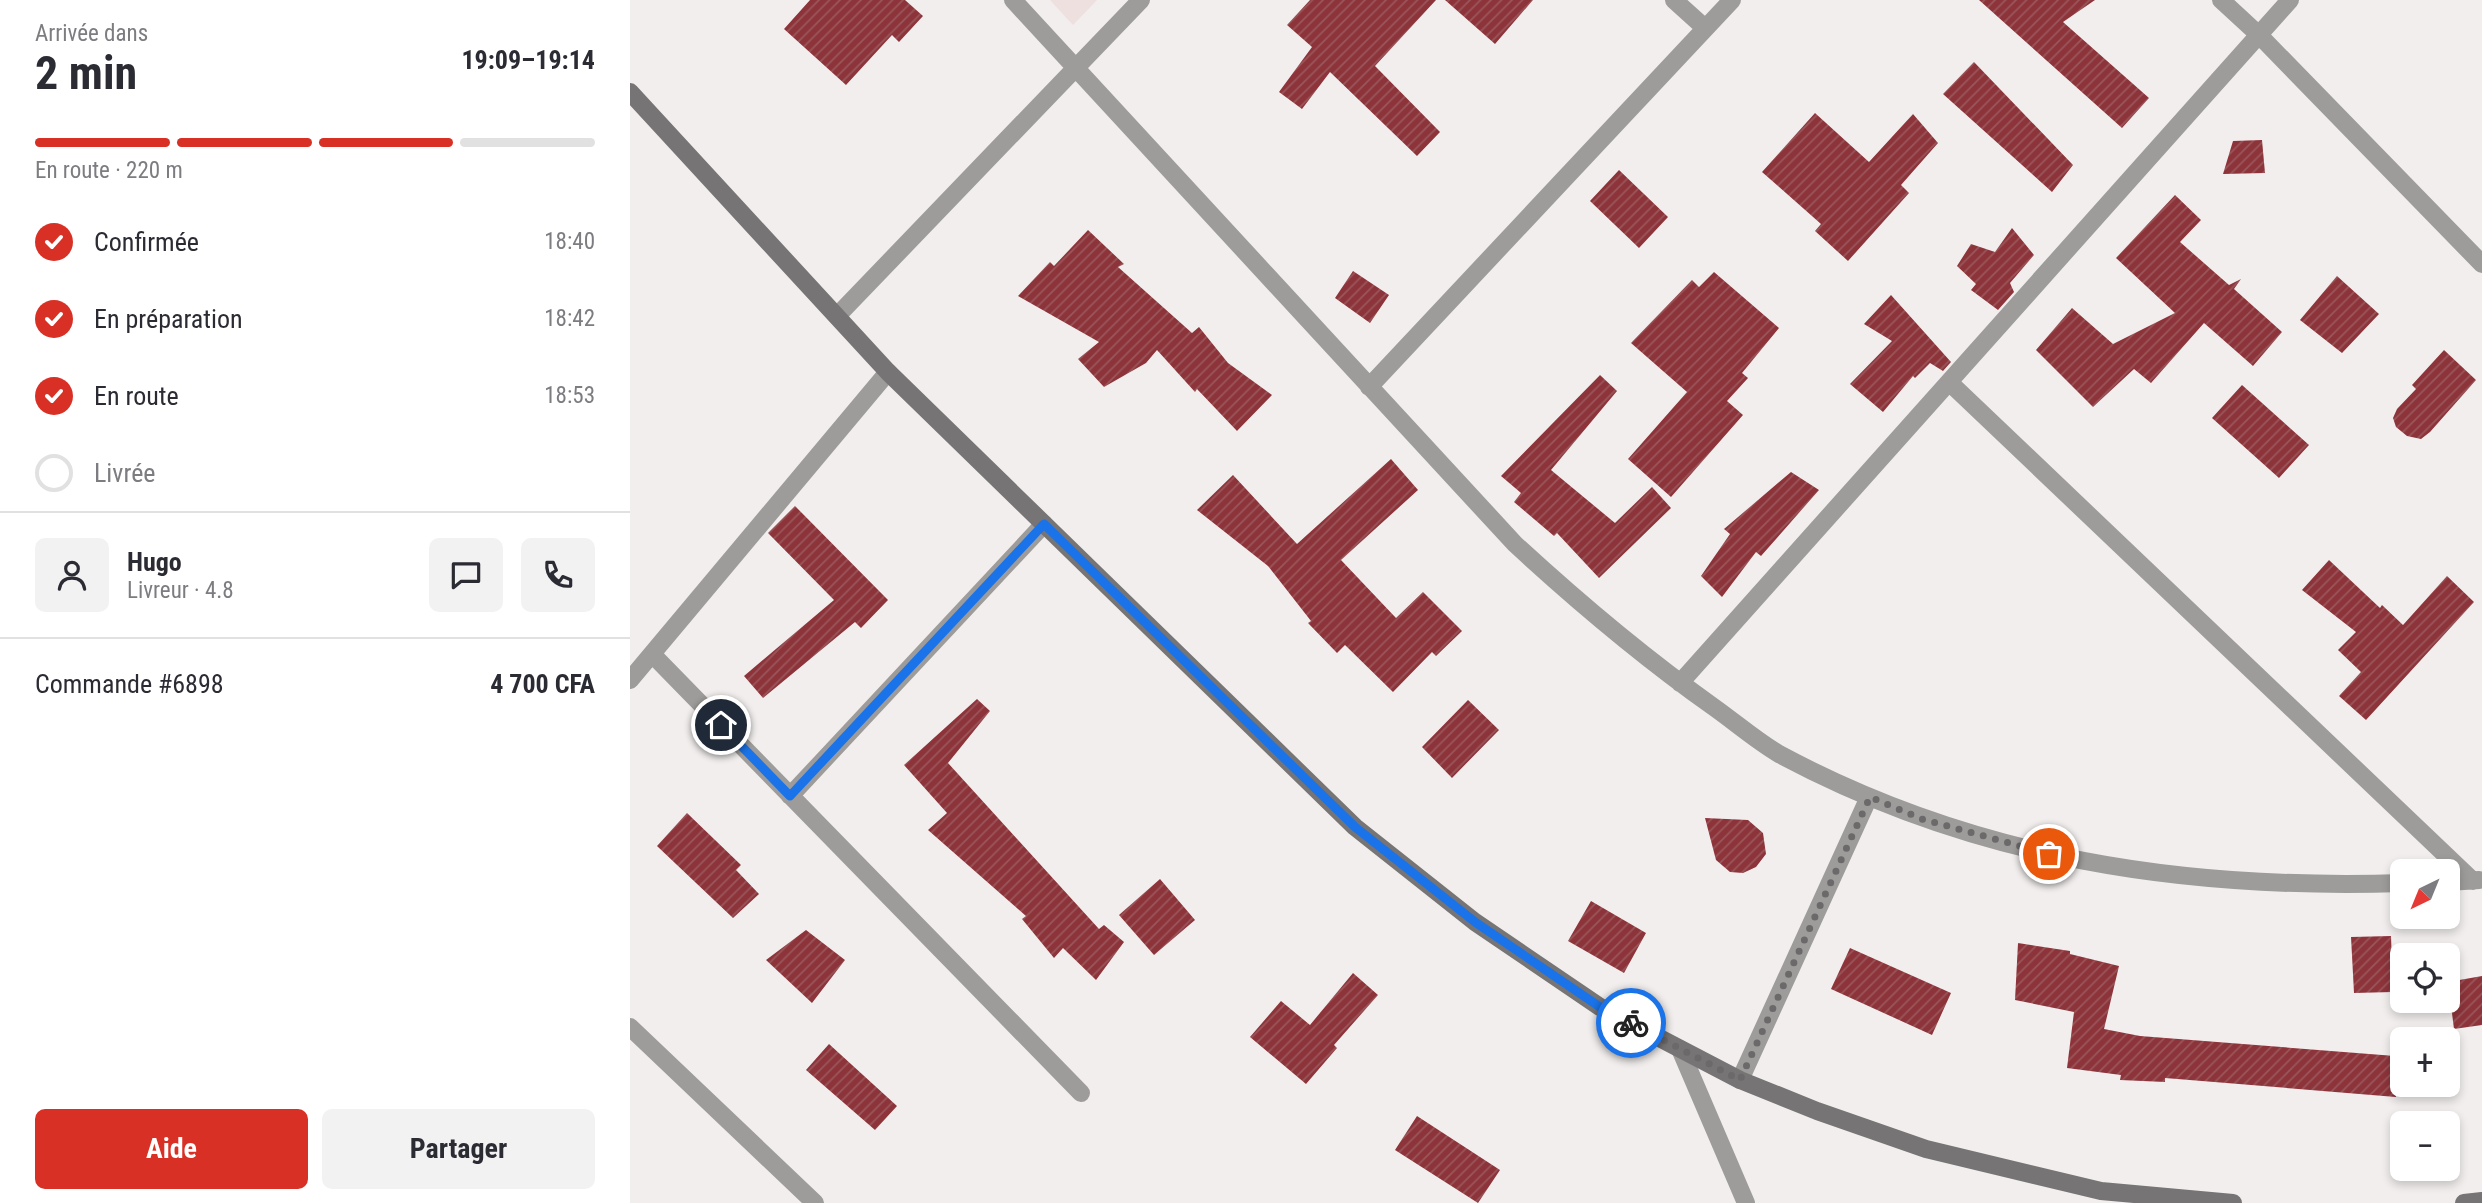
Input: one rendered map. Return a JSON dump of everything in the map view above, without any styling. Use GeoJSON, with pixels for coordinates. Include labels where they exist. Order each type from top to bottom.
{"type":"FeatureCollection","features":[{"type":"Feature","properties":{"kind":"street"},"geometry":{"type":"LineString","coordinates":[[1013,0],[1515,544],[1592,615],[1680,683],[1777,752],[1922,819],[2074,861],[2196,879],[2322,886],[2390,883]]}},
{"type":"Feature","properties":{"kind":"street"},"geometry":{"type":"LineString","coordinates":[[837,316],[1141,0]]}},
{"type":"Feature","properties":{"kind":"street"},"geometry":{"type":"LineString","coordinates":[[1674,0],[1705,28]]}},
{"type":"Feature","properties":{"kind":"street"},"geometry":{"type":"LineString","coordinates":[[1369,387],[1731,0]]}},
{"type":"Feature","properties":{"kind":"street"},"geometry":{"type":"LineString","coordinates":[[2221,0],[2473,246],[2482,264]]}},
{"type":"Feature","properties":{"kind":"street"},"geometry":{"type":"LineString","coordinates":[[1680,683],[2290,0]]}},
{"type":"Feature","properties":{"kind":"street"},"geometry":{"type":"LineString","coordinates":[[630,92],[888,372],[1355,827],[1475,922],[1600,1007],[1740,1080],[1926,1149],[2101,1191],[2233,1203]]}},
{"type":"Feature","properties":{"kind":"street"},"geometry":{"type":"LineString","coordinates":[[630,680],[888,372]]}},
{"type":"Feature","properties":{"kind":"street"},"geometry":{"type":"LineString","coordinates":[[1949,382],[2477,880]]}},
{"type":"Feature","properties":{"kind":"street"},"geometry":{"type":"LineString","coordinates":[[790,796],[1044,524]]}},
{"type":"Feature","properties":{"kind":"street"},"geometry":{"type":"LineString","coordinates":[[652,654],[1081,1093]]}},
{"type":"Feature","properties":{"kind":"street"},"geometry":{"type":"LineString","coordinates":[[1740,1080],[1870,797]]}},
{"type":"Feature","properties":{"kind":"street"},"geometry":{"type":"LineString","coordinates":[[630,1027],[815,1203]]}},
{"type":"Feature","properties":{"kind":"street"},"geometry":{"type":"LineString","coordinates":[[1680,1049],[1746,1203]]}},
{"type":"Feature","properties":{"kind":"street"},"geometry":{"type":"LineString","coordinates":[[2464,1203],[2482,1201]]}},
{"type":"Feature","properties":{"kind":"shaded area"},"geometry":{"type":"Polygon","coordinates":[[[1050,0],[1097,0],[1073,25],[1050,0]]]}},
{"type":"Feature","properties":{"kind":"building"},"geometry":{"type":"Polygon","coordinates":[[[810,0],[905,0],[923,16],[899,42],[892,35],[846,85],[784,29],[810,0]]]}},
{"type":"Feature","properties":{"kind":"building"},"geometry":{"type":"Polygon","coordinates":[[[1310,0],[1436,0],[1375,66],[1440,132],[1417,156],[1330,72],[1302,109],[1279,92],[1312,47],[1287,25],[1310,0]]]}},
{"type":"Feature","properties":{"kind":"building"},"geometry":{"type":"Polygon","coordinates":[[[1445,0],[1533,0],[1495,44],[1445,0]]]}},
{"type":"Feature","properties":{"kind":"building"},"geometry":{"type":"Polygon","coordinates":[[[1979,0],[2095,0],[2063,22],[2149,98],[2122,128],[1979,0]]]}},
{"type":"Feature","properties":{"kind":"building"},"geometry":{"type":"Polygon","coordinates":[[[1974,62],[2073,165],[2052,192],[1943,94],[1974,62]]]}},
{"type":"Feature","properties":{"kind":"building"},"geometry":{"type":"Polygon","coordinates":[[[1815,113],[1869,162],[1913,114],[1938,143],[1901,185],[1909,193],[1848,261],[1815,231],[1821,224],[1762,172],[1815,113]]]}},
{"type":"Feature","properties":{"kind":"building"},"geometry":{"type":"Polygon","coordinates":[[[2262,140],[2265,173],[2223,174],[2233,141],[2262,140]]]}},
{"type":"Feature","properties":{"kind":"building"},"geometry":{"type":"Polygon","coordinates":[[[1619,170],[1668,217],[1639,248],[1590,201],[1619,170]]]}},
{"type":"Feature","properties":{"kind":"building"},"geometry":{"type":"Polygon","coordinates":[[[2175,195],[2201,220],[2180,242],[2229,285],[2241,279],[2234,289],[2282,332],[2253,366],[2204,323],[2151,383],[2134,369],[2093,407],[2036,350],[2072,308],[2113,344],[2175,313],[2116,258],[2175,195]]]}},
{"type":"Feature","properties":{"kind":"building"},"geometry":{"type":"Polygon","coordinates":[[[2012,228],[2034,255],[2010,283],[2014,292],[1998,310],[1971,290],[1976,284],[1957,266],[1971,244],[1995,252],[2012,228]]]}},
{"type":"Feature","properties":{"kind":"building"},"geometry":{"type":"Polygon","coordinates":[[[1088,230],[1124,264],[1118,267],[1192,333],[1199,327],[1228,363],[1272,395],[1237,431],[1197,389],[1195,392],[1157,350],[1146,363],[1104,387],[1078,359],[1099,342],[1018,296],[1050,262],[1054,266],[1088,230]]]}},
{"type":"Feature","properties":{"kind":"building"},"geometry":{"type":"Polygon","coordinates":[[[1353,271],[1389,295],[1370,323],[1335,298],[1353,271]]]}},
{"type":"Feature","properties":{"kind":"building"},"geometry":{"type":"Polygon","coordinates":[[[1714,272],[1779,328],[1742,373],[1748,378],[1727,401],[1743,415],[1671,497],[1628,459],[1687,392],[1631,343],[1692,280],[1699,287],[1714,272]]]}},
{"type":"Feature","properties":{"kind":"building"},"geometry":{"type":"Polygon","coordinates":[[[2337,276],[2379,314],[2342,353],[2300,320],[2337,276]]]}},
{"type":"Feature","properties":{"kind":"building"},"geometry":{"type":"Polygon","coordinates":[[[1891,295],[1951,362],[1943,371],[1930,363],[1915,378],[1913,376],[1883,412],[1850,384],[1892,341],[1864,324],[1891,295]]]}},
{"type":"Feature","properties":{"kind":"building"},"geometry":{"type":"Polygon","coordinates":[[[2444,350],[2476,380],[2430,432],[2421,439],[2407,436],[2396,427],[2393,418],[2397,409],[2416,389],[2412,385],[2444,350]]]}},
{"type":"Feature","properties":{"kind":"building"},"geometry":{"type":"Polygon","coordinates":[[[1600,375],[1617,391],[1551,470],[1615,523],[1652,487],[1671,508],[1599,578],[1557,533],[1554,536],[1514,502],[1521,493],[1501,476],[1600,375]]]}},
{"type":"Feature","properties":{"kind":"building"},"geometry":{"type":"Polygon","coordinates":[[[2242,385],[2309,445],[2279,478],[2212,418],[2242,385]]]}},
{"type":"Feature","properties":{"kind":"building"},"geometry":{"type":"Polygon","coordinates":[[[1391,459],[1418,490],[1341,560],[1396,618],[1423,592],[1462,631],[1436,656],[1432,652],[1393,692],[1345,645],[1337,653],[1308,623],[1311,621],[1268,566],[1197,510],[1233,475],[1297,544],[1391,459]]]}},
{"type":"Feature","properties":{"kind":"building"},"geometry":{"type":"Polygon","coordinates":[[[1791,472],[1819,490],[1761,556],[1756,552],[1722,597],[1701,576],[1730,534],[1724,529],[1791,472]]]}},
{"type":"Feature","properties":{"kind":"building"},"geometry":{"type":"Polygon","coordinates":[[[795,506],[888,600],[861,628],[855,622],[763,698],[744,676],[834,600],[768,533],[795,506]]]}},
{"type":"Feature","properties":{"kind":"building"},"geometry":{"type":"Polygon","coordinates":[[[2329,560],[2380,608],[2382,605],[2403,625],[2447,576],[2474,602],[2366,720],[2339,696],[2361,672],[2338,650],[2356,632],[2302,590],[2329,560]]]}},
{"type":"Feature","properties":{"kind":"building"},"geometry":{"type":"Polygon","coordinates":[[[977,699],[990,711],[948,763],[1099,929],[1104,925],[1124,942],[1096,980],[1063,948],[1054,958],[1022,919],[1026,916],[928,830],[947,813],[904,765],[977,699]]]}},
{"type":"Feature","properties":{"kind":"building"},"geometry":{"type":"Polygon","coordinates":[[[1468,700],[1499,730],[1452,778],[1422,747],[1468,700]]]}},
{"type":"Feature","properties":{"kind":"building"},"geometry":{"type":"Polygon","coordinates":[[[687,813],[741,865],[736,870],[759,894],[733,918],[657,846],[687,813]]]}},
{"type":"Feature","properties":{"kind":"building"},"geometry":{"type":"Polygon","coordinates":[[[1705,818],[1748,820],[1763,833],[1766,854],[1756,867],[1743,873],[1730,872],[1716,860],[1705,818]]]}},
{"type":"Feature","properties":{"kind":"building"},"geometry":{"type":"Polygon","coordinates":[[[1160,879],[1195,920],[1154,955],[1119,915],[1160,879]]]}},
{"type":"Feature","properties":{"kind":"building"},"geometry":{"type":"Polygon","coordinates":[[[1591,901],[1646,933],[1624,973],[1568,941],[1591,901]]]}},
{"type":"Feature","properties":{"kind":"building"},"geometry":{"type":"Polygon","coordinates":[[[806,930],[845,960],[812,1003],[766,960],[806,930]]]}},
{"type":"Feature","properties":{"kind":"building"},"geometry":{"type":"Polygon","coordinates":[[[2391,936],[2390,992],[2354,993],[2351,937],[2391,936]]]}},
{"type":"Feature","properties":{"kind":"building"},"geometry":{"type":"Polygon","coordinates":[[[2018,943],[2070,951],[2070,954],[2119,966],[2104,1029],[2140,1036],[2390,1056],[2390,1097],[2165,1078],[2165,1082],[2120,1080],[2121,1075],[2067,1068],[2074,1012],[2015,1000],[2018,943]]]}},
{"type":"Feature","properties":{"kind":"building"},"geometry":{"type":"Polygon","coordinates":[[[1850,948],[1951,993],[1932,1035],[1831,989],[1850,948]]]}},
{"type":"Feature","properties":{"kind":"building"},"geometry":{"type":"Polygon","coordinates":[[[1353,973],[1378,995],[1334,1045],[1337,1048],[1306,1084],[1250,1037],[1281,1001],[1310,1025],[1353,973]]]}},
{"type":"Feature","properties":{"kind":"building"},"geometry":{"type":"Polygon","coordinates":[[[2482,976],[2482,1025],[2454,1027],[2452,1013],[2460,1013],[2460,980],[2482,976]]]}},
{"type":"Feature","properties":{"kind":"building"},"geometry":{"type":"Polygon","coordinates":[[[829,1044],[897,1106],[875,1130],[806,1070],[829,1044]]]}},
{"type":"Feature","properties":{"kind":"building"},"geometry":{"type":"Polygon","coordinates":[[[1417,1116],[1500,1170],[1478,1203],[1395,1150],[1417,1116]]]}},
{"type":"Feature","properties":{"kind":"way so far"},"geometry":{"type":"LineString","coordinates":[[1631,1023],[1740,1080],[1870,797],[1922,819],[2049,854]]}},
{"type":"Feature","properties":{"kind":"route"},"geometry":{"type":"LineString","coordinates":[[721,725],[790,796],[1044,524],[1355,827],[1475,922],[1600,1007],[1631,1023]]}}]}
